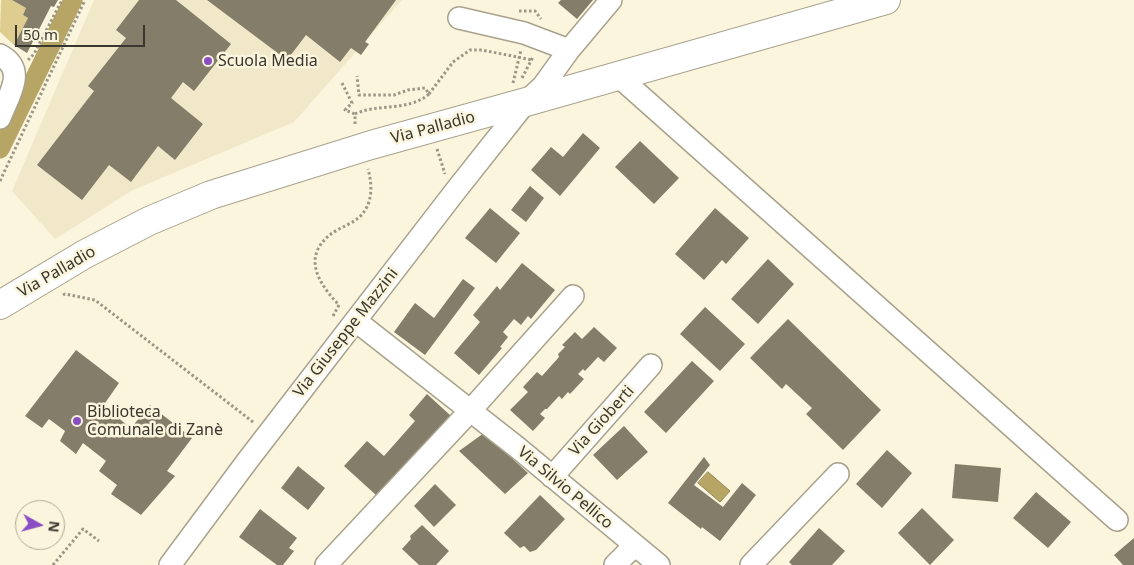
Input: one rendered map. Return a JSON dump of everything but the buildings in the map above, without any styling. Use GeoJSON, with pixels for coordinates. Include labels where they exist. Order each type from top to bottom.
{"type":"FeatureCollection","features":[{"type":"Feature","properties":{"kind":"main road","name":"Via Palladio"},"geometry":{"type":"LineString","coordinates":[[0,305],[85,254],[149,221],[211,195],[371,144],[886,0]]}},
{"type":"Feature","properties":{"kind":"street","name":"Via Giuseppe Mazzini"},"geometry":{"type":"LineString","coordinates":[[170,565],[248,460],[526,102],[543,86],[569,50],[612,0]]}},
{"type":"Feature","properties":{"kind":"street"},"geometry":{"type":"LineString","coordinates":[[459,18],[538,38],[569,50]]}},
{"type":"Feature","properties":{"kind":"street"},"geometry":{"type":"LineString","coordinates":[[0,55],[11,63],[15,71],[15,81],[0,118]]}},
{"type":"Feature","properties":{"kind":"street"},"geometry":{"type":"LineString","coordinates":[[618,75],[1117,520]]}},
{"type":"Feature","properties":{"kind":"street"},"geometry":{"type":"LineString","coordinates":[[326,565],[574,296]]}},
{"type":"Feature","properties":{"kind":"street","name":"Via Silvio Pellico"},"geometry":{"type":"LineString","coordinates":[[356,320],[659,565]]}},
{"type":"Feature","properties":{"kind":"street","name":"Via Gioberti"},"geometry":{"type":"LineString","coordinates":[[552,477],[651,365]]}},
{"type":"Feature","properties":{"kind":"street"},"geometry":{"type":"LineString","coordinates":[[750,565],[838,474]]}},
{"type":"Feature","properties":{"kind":"street"},"geometry":{"type":"LineString","coordinates":[[615,565],[634,546]]}},
{"type":"Feature","properties":{"kind":"path"},"geometry":{"type":"LineString","coordinates":[[15,71],[34,54],[62,0]]}},
{"type":"Feature","properties":{"kind":"path"},"geometry":{"type":"LineString","coordinates":[[0,181],[84,0]]}},
{"type":"Feature","properties":{"kind":"path"},"geometry":{"type":"LineString","coordinates":[[512,11],[535,11],[540,16],[542,22],[532,60],[520,81],[512,89],[520,57]]}},
{"type":"Feature","properties":{"kind":"path"},"geometry":{"type":"LineString","coordinates":[[342,83],[352,103],[345,110],[355,114],[365,109],[410,104],[424,98],[453,62],[470,50],[482,50],[532,60]]}},
{"type":"Feature","properties":{"kind":"path"},"geometry":{"type":"LineString","coordinates":[[357,76],[359,94],[394,95],[408,90],[425,88],[429,94]]}},
{"type":"Feature","properties":{"kind":"path"},"geometry":{"type":"LineString","coordinates":[[355,114],[355,124]]}},
{"type":"Feature","properties":{"kind":"path"},"geometry":{"type":"LineString","coordinates":[[330,322],[339,305],[325,291],[314,267],[318,248],[330,234],[363,214],[371,192],[372,182],[367,166]]}},
{"type":"Feature","properties":{"kind":"path"},"geometry":{"type":"LineString","coordinates":[[57,298],[65,294],[95,300],[252,423],[258,415]]}},
{"type":"Feature","properties":{"kind":"path"},"geometry":{"type":"LineString","coordinates":[[53,565],[83,529],[99,541]]}},
{"type":"Feature","properties":{"kind":"shaded area"},"geometry":{"type":"Polygon","coordinates":[[[1,0],[12,0],[26,8],[23,15],[28,18],[14,45],[0,32],[1,0]]]}},
{"type":"Feature","properties":{"kind":"shaded area","name":"Scuola Media"},"geometry":{"type":"Polygon","coordinates":[[[94,0],[402,0],[294,122],[133,190],[55,239],[12,191],[94,0]]]}},
{"type":"Feature","properties":{"kind":"shaded area"},"geometry":{"type":"Polygon","coordinates":[[[708,472],[730,491],[720,502],[698,483],[708,472]]]}},
{"type":"Feature","properties":{"kind":"waterway"},"geometry":{"type":"LineString","coordinates":[[0,149],[73,0]]}},
{"type":"Feature","properties":{"kind":"place","name":"Scuola Media"},"geometry":{"type":"Point","coordinates":[208,61]}},
{"type":"Feature","properties":{"kind":"place","name":"Biblioteca Comunale di Zanè"},"geometry":{"type":"Point","coordinates":[77,421]}}]}
